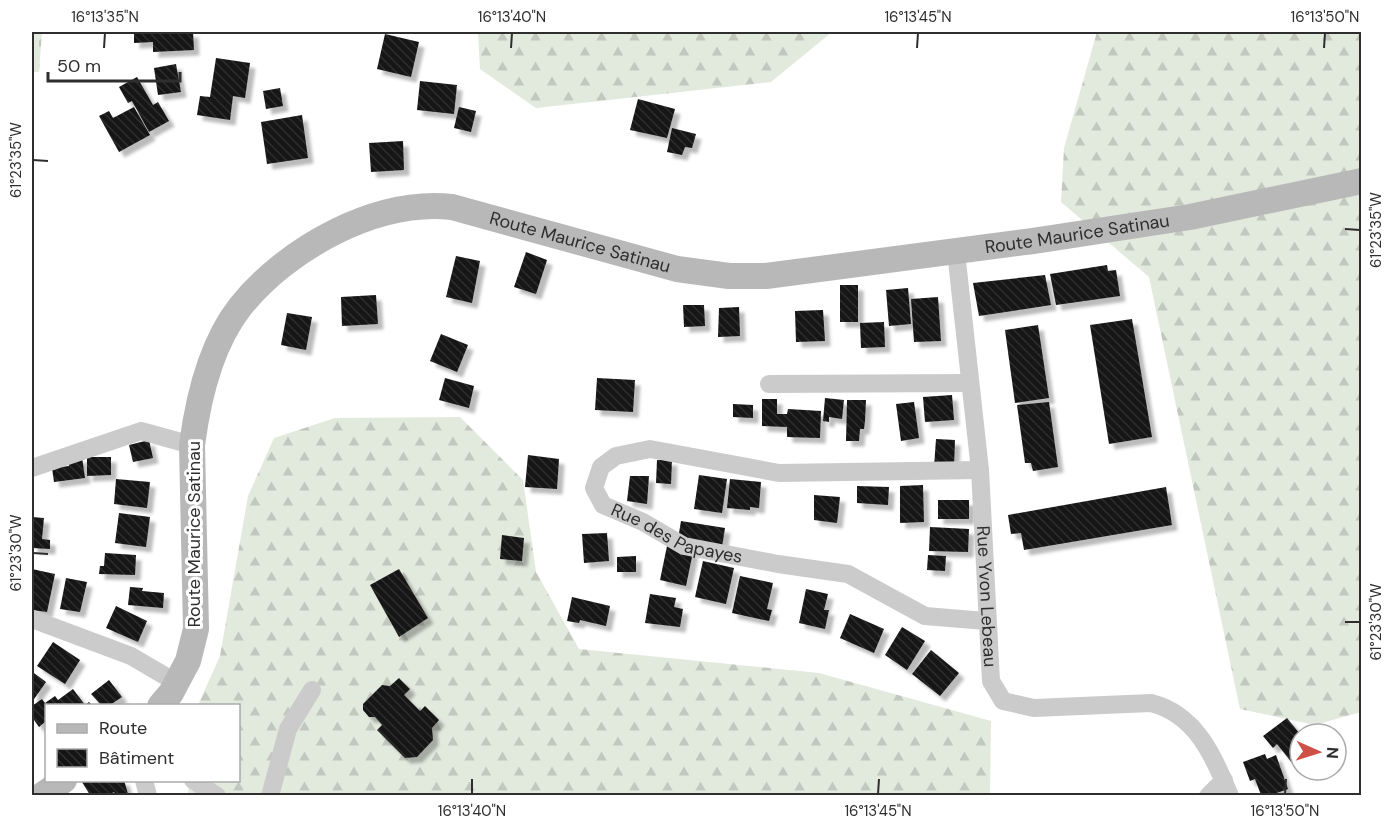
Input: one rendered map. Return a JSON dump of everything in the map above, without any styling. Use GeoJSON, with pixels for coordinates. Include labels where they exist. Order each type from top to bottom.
{"type":"FeatureCollection","features":[{"type":"Feature","properties":{"kind":"main road","name":"Route Maurice Satinau"},"geometry":{"type":"LineString","coordinates":[[161,704],[177,682],[188,661],[196,629],[192,445],[196,416],[214,354],[239,308],[264,283],[315,244],[374,215],[402,207],[429,205],[452,207],[677,270],[729,276],[766,276],[956,252],[1190,217],[1362,181]]}},
{"type":"Feature","properties":{"kind":"main road"},"geometry":{"type":"LineString","coordinates":[[41,795],[61,782]]}},
{"type":"Feature","properties":{"kind":"street","name":"Rue Yvon Lebeau"},"geometry":{"type":"LineString","coordinates":[[956,252],[980,470],[986,621],[991,681],[1003,701],[1034,708],[1151,703],[1164,706],[1199,734],[1212,752],[1227,788]]}},
{"type":"Feature","properties":{"kind":"street"},"geometry":{"type":"LineString","coordinates":[[769,384],[970,383]]}},
{"type":"Feature","properties":{"kind":"street"},"geometry":{"type":"LineString","coordinates":[[32,468],[141,431],[192,445]]}},
{"type":"Feature","properties":{"kind":"street","name":"Rue des Papayes"},"geometry":{"type":"LineString","coordinates":[[980,470],[779,473],[650,448],[616,456],[601,467],[594,488],[603,505],[643,522],[684,546],[778,564],[848,574],[925,616],[986,621]]}},
{"type":"Feature","properties":{"kind":"street"},"geometry":{"type":"LineString","coordinates":[[32,620],[131,656],[177,682]]}},
{"type":"Feature","properties":{"kind":"street"},"geometry":{"type":"LineString","coordinates":[[270,795],[288,729],[312,690]]}},
{"type":"Feature","properties":{"kind":"street"},"geometry":{"type":"LineString","coordinates":[[196,782],[217,795]]}},
{"type":"Feature","properties":{"kind":"street"},"geometry":{"type":"LineString","coordinates":[[1208,795],[1227,788]]}},
{"type":"Feature","properties":{"kind":"green space"},"geometry":{"type":"Polygon","coordinates":[[[32,32],[42,32],[39,72],[32,72],[32,32]]]}},
{"type":"Feature","properties":{"kind":"green space"},"geometry":{"type":"Polygon","coordinates":[[[478,32],[832,32],[771,82],[536,108],[480,69],[478,32]]]}},
{"type":"Feature","properties":{"kind":"green space"},"geometry":{"type":"Polygon","coordinates":[[[1097,32],[1361,32],[1361,712],[1326,722],[1301,722],[1240,709],[1149,277],[1061,202],[1064,148],[1097,32]]]}},
{"type":"Feature","properties":{"kind":"green space"},"geometry":{"type":"Polygon","coordinates":[[[460,417],[523,480],[536,572],[579,649],[819,673],[991,721],[990,795],[188,796],[189,782],[240,782],[240,704],[198,704],[220,656],[248,496],[274,438],[335,418],[460,417]]]}},
{"type":"Feature","properties":{"kind":"building"},"geometry":{"type":"Polygon","coordinates":[[[134,32],[193,32],[194,50],[153,52],[153,42],[134,43],[134,32]]]}},
{"type":"Feature","properties":{"kind":"building"},"geometry":{"type":"Polygon","coordinates":[[[385,34],[419,42],[411,77],[377,69],[385,34]]]}},
{"type":"Feature","properties":{"kind":"building"},"geometry":{"type":"Polygon","coordinates":[[[216,58],[250,63],[245,98],[233,96],[230,120],[197,115],[200,96],[210,97],[216,58]]]}},
{"type":"Feature","properties":{"kind":"building"},"geometry":{"type":"Polygon","coordinates":[[[176,64],[181,92],[158,95],[154,68],[176,64]]]}},
{"type":"Feature","properties":{"kind":"building"},"geometry":{"type":"Polygon","coordinates":[[[137,77],[153,105],[158,102],[169,121],[149,132],[132,101],[128,103],[119,87],[137,77]]]}},
{"type":"Feature","properties":{"kind":"building"},"geometry":{"type":"Polygon","coordinates":[[[420,81],[457,85],[454,114],[417,110],[420,81]]]}},
{"type":"Feature","properties":{"kind":"building"},"geometry":{"type":"Polygon","coordinates":[[[280,88],[283,106],[266,109],[263,91],[280,88]]]}},
{"type":"Feature","properties":{"kind":"building"},"geometry":{"type":"Polygon","coordinates":[[[638,99],[675,109],[667,138],[630,130],[638,99]]]}},
{"type":"Feature","properties":{"kind":"building"},"geometry":{"type":"Polygon","coordinates":[[[134,107],[150,135],[119,152],[99,116],[109,111],[113,118],[134,107]]]}},
{"type":"Feature","properties":{"kind":"building"},"geometry":{"type":"Polygon","coordinates":[[[459,107],[476,111],[471,132],[454,128],[459,107]]]}},
{"type":"Feature","properties":{"kind":"building"},"geometry":{"type":"Polygon","coordinates":[[[302,115],[308,158],[267,164],[261,122],[302,115]]]}},
{"type":"Feature","properties":{"kind":"building"},"geometry":{"type":"Polygon","coordinates":[[[672,128],[696,134],[692,148],[685,147],[682,155],[667,152],[672,128]]]}},
{"type":"Feature","properties":{"kind":"building"},"geometry":{"type":"Polygon","coordinates":[[[403,141],[404,170],[371,172],[369,143],[403,141]]]}},
{"type":"Feature","properties":{"kind":"building"},"geometry":{"type":"Polygon","coordinates":[[[526,252],[547,260],[536,294],[514,287],[526,252]]]}},
{"type":"Feature","properties":{"kind":"building"},"geometry":{"type":"Polygon","coordinates":[[[456,256],[480,261],[472,303],[446,297],[456,256]]]}},
{"type":"Feature","properties":{"kind":"building"},"geometry":{"type":"Polygon","coordinates":[[[1107,265],[1108,271],[1116,270],[1120,296],[1056,305],[1050,274],[1107,265]]]}},
{"type":"Feature","properties":{"kind":"building"},"geometry":{"type":"Polygon","coordinates":[[[1045,275],[1051,305],[979,316],[973,283],[1045,275]]]}},
{"type":"Feature","properties":{"kind":"building"},"geometry":{"type":"Polygon","coordinates":[[[840,285],[858,285],[858,322],[840,322],[840,285]]]}},
{"type":"Feature","properties":{"kind":"building"},"geometry":{"type":"Polygon","coordinates":[[[908,288],[911,324],[889,326],[886,290],[908,288]]]}},
{"type":"Feature","properties":{"kind":"building"},"geometry":{"type":"Polygon","coordinates":[[[376,295],[378,324],[342,326],[341,297],[376,295]]]}},
{"type":"Feature","properties":{"kind":"building"},"geometry":{"type":"Polygon","coordinates":[[[938,297],[941,341],[914,342],[911,299],[938,297]]]}},
{"type":"Feature","properties":{"kind":"building"},"geometry":{"type":"Polygon","coordinates":[[[683,305],[704,305],[705,326],[684,327],[683,305]]]}},
{"type":"Feature","properties":{"kind":"building"},"geometry":{"type":"Polygon","coordinates":[[[739,307],[740,336],[718,337],[719,308],[739,307]]]}},
{"type":"Feature","properties":{"kind":"building"},"geometry":{"type":"Polygon","coordinates":[[[823,310],[825,341],[796,342],[795,311],[823,310]]]}},
{"type":"Feature","properties":{"kind":"building"},"geometry":{"type":"Polygon","coordinates":[[[287,313],[312,317],[306,350],[281,345],[287,313]]]}},
{"type":"Feature","properties":{"kind":"building"},"geometry":{"type":"Polygon","coordinates":[[[1132,319],[1152,437],[1109,444],[1090,325],[1132,319]]]}},
{"type":"Feature","properties":{"kind":"building"},"geometry":{"type":"Polygon","coordinates":[[[884,322],[885,347],[861,348],[860,323],[884,322]]]}},
{"type":"Feature","properties":{"kind":"building"},"geometry":{"type":"Polygon","coordinates":[[[1038,325],[1049,398],[1015,403],[1005,330],[1038,325]]]}},
{"type":"Feature","properties":{"kind":"building"},"geometry":{"type":"Polygon","coordinates":[[[441,334],[468,345],[457,372],[430,361],[441,334]]]}},
{"type":"Feature","properties":{"kind":"building"},"geometry":{"type":"Polygon","coordinates":[[[445,378],[474,386],[469,408],[439,400],[445,378]]]}},
{"type":"Feature","properties":{"kind":"building"},"geometry":{"type":"Polygon","coordinates":[[[597,378],[635,380],[633,412],[595,410],[597,378]]]}},
{"type":"Feature","properties":{"kind":"building"},"geometry":{"type":"Polygon","coordinates":[[[952,395],[954,420],[925,422],[923,397],[952,395]]]}},
{"type":"Feature","properties":{"kind":"building"},"geometry":{"type":"Polygon","coordinates":[[[825,398],[844,400],[842,419],[829,417],[829,422],[823,421],[825,398]]]}},
{"type":"Feature","properties":{"kind":"building"},"geometry":{"type":"Polygon","coordinates":[[[762,399],[777,399],[777,414],[787,414],[788,409],[821,411],[820,438],[787,437],[787,427],[762,426],[762,399]]]}},
{"type":"Feature","properties":{"kind":"building"},"geometry":{"type":"Polygon","coordinates":[[[847,400],[866,400],[864,429],[860,429],[859,441],[846,441],[847,400]]]}},
{"type":"Feature","properties":{"kind":"building"},"geometry":{"type":"Polygon","coordinates":[[[914,402],[919,438],[901,441],[896,404],[914,402]]]}},
{"type":"Feature","properties":{"kind":"building"},"geometry":{"type":"Polygon","coordinates":[[[1049,402],[1058,467],[1033,471],[1031,463],[1025,463],[1017,405],[1049,402]]]}},
{"type":"Feature","properties":{"kind":"building"},"geometry":{"type":"Polygon","coordinates":[[[733,404],[753,405],[753,418],[733,417],[733,404]]]}},
{"type":"Feature","properties":{"kind":"building"},"geometry":{"type":"Polygon","coordinates":[[[936,439],[955,440],[954,467],[934,467],[936,439]]]}},
{"type":"Feature","properties":{"kind":"building"},"geometry":{"type":"Polygon","coordinates":[[[149,440],[153,458],[133,462],[129,445],[149,440]]]}},
{"type":"Feature","properties":{"kind":"building"},"geometry":{"type":"Polygon","coordinates":[[[528,455],[559,459],[557,489],[525,487],[528,455]]]}},
{"type":"Feature","properties":{"kind":"building"},"geometry":{"type":"Polygon","coordinates":[[[82,457],[85,478],[54,482],[52,468],[69,466],[68,459],[82,457]]]}},
{"type":"Feature","properties":{"kind":"building"},"geometry":{"type":"Polygon","coordinates":[[[87,457],[111,457],[111,475],[87,476],[87,457]]]}},
{"type":"Feature","properties":{"kind":"building"},"geometry":{"type":"Polygon","coordinates":[[[657,460],[672,460],[671,484],[656,483],[657,460]]]}},
{"type":"Feature","properties":{"kind":"building"},"geometry":{"type":"Polygon","coordinates":[[[699,475],[727,479],[722,513],[694,509],[699,475]]]}},
{"type":"Feature","properties":{"kind":"building"},"geometry":{"type":"Polygon","coordinates":[[[630,476],[649,476],[647,504],[627,501],[630,476]]]}},
{"type":"Feature","properties":{"kind":"building"},"geometry":{"type":"Polygon","coordinates":[[[116,479],[150,482],[147,508],[114,504],[116,479]]]}},
{"type":"Feature","properties":{"kind":"building"},"geometry":{"type":"Polygon","coordinates":[[[730,479],[761,482],[759,508],[750,507],[750,510],[727,508],[730,479]]]}},
{"type":"Feature","properties":{"kind":"building"},"geometry":{"type":"Polygon","coordinates":[[[923,485],[924,522],[900,523],[900,486],[923,485]]]}},
{"type":"Feature","properties":{"kind":"building"},"geometry":{"type":"Polygon","coordinates":[[[857,486],[889,487],[888,505],[857,503],[857,486]]]}},
{"type":"Feature","properties":{"kind":"building"},"geometry":{"type":"Polygon","coordinates":[[[1166,487],[1172,525],[1024,550],[1021,533],[1011,534],[1008,515],[1166,487]]]}},
{"type":"Feature","properties":{"kind":"building"},"geometry":{"type":"Polygon","coordinates":[[[814,495],[840,497],[837,523],[814,520],[814,495]]]}},
{"type":"Feature","properties":{"kind":"building"},"geometry":{"type":"Polygon","coordinates":[[[938,500],[969,500],[969,519],[938,519],[938,500]]]}},
{"type":"Feature","properties":{"kind":"building"},"geometry":{"type":"Polygon","coordinates":[[[119,513],[150,517],[146,547],[115,543],[119,513]]]}},
{"type":"Feature","properties":{"kind":"building"},"geometry":{"type":"Polygon","coordinates":[[[32,517],[44,518],[42,539],[50,540],[50,549],[32,548],[32,517]]]}},
{"type":"Feature","properties":{"kind":"building"},"geometry":{"type":"Polygon","coordinates":[[[681,521],[725,528],[722,547],[678,539],[681,521]]]}},
{"type":"Feature","properties":{"kind":"building"},"geometry":{"type":"Polygon","coordinates":[[[930,527],[969,529],[968,552],[929,551],[930,527]]]}},
{"type":"Feature","properties":{"kind":"building"},"geometry":{"type":"Polygon","coordinates":[[[607,533],[609,561],[584,563],[582,534],[607,533]]]}},
{"type":"Feature","properties":{"kind":"building"},"geometry":{"type":"Polygon","coordinates":[[[502,535],[524,538],[522,561],[500,559],[502,535]]]}},
{"type":"Feature","properties":{"kind":"building"},"geometry":{"type":"Polygon","coordinates":[[[667,546],[693,552],[686,586],[660,580],[667,546]]]}},
{"type":"Feature","properties":{"kind":"building"},"geometry":{"type":"Polygon","coordinates":[[[105,553],[136,555],[135,575],[99,574],[100,566],[104,566],[105,553]]]}},
{"type":"Feature","properties":{"kind":"building"},"geometry":{"type":"Polygon","coordinates":[[[928,555],[946,556],[945,571],[927,570],[928,555]]]}},
{"type":"Feature","properties":{"kind":"building"},"geometry":{"type":"Polygon","coordinates":[[[636,556],[636,572],[617,572],[617,557],[636,556]]]}},
{"type":"Feature","properties":{"kind":"building"},"geometry":{"type":"Polygon","coordinates":[[[703,561],[734,568],[726,604],[695,597],[703,561]]]}},
{"type":"Feature","properties":{"kind":"building"},"geometry":{"type":"Polygon","coordinates":[[[32,569],[55,574],[47,612],[32,610],[32,569]]]}},
{"type":"Feature","properties":{"kind":"building"},"geometry":{"type":"Polygon","coordinates":[[[399,569],[428,618],[399,637],[370,585],[399,569]]]}},
{"type":"Feature","properties":{"kind":"building"},"geometry":{"type":"Polygon","coordinates":[[[740,576],[773,583],[767,609],[772,610],[769,621],[732,613],[740,576]]]}},
{"type":"Feature","properties":{"kind":"building"},"geometry":{"type":"Polygon","coordinates":[[[66,578],[87,582],[80,612],[60,609],[66,578]]]}},
{"type":"Feature","properties":{"kind":"building"},"geometry":{"type":"Polygon","coordinates":[[[130,587],[143,588],[142,591],[164,593],[163,608],[128,605],[130,587]]]}},
{"type":"Feature","properties":{"kind":"building"},"geometry":{"type":"Polygon","coordinates":[[[806,589],[828,594],[824,610],[829,610],[825,629],[799,623],[806,589]]]}},
{"type":"Feature","properties":{"kind":"building"},"geometry":{"type":"Polygon","coordinates":[[[650,594],[676,598],[674,607],[683,609],[680,627],[645,623],[650,594]]]}},
{"type":"Feature","properties":{"kind":"building"},"geometry":{"type":"Polygon","coordinates":[[[572,597],[610,606],[606,626],[580,620],[579,623],[567,621],[572,597]]]}},
{"type":"Feature","properties":{"kind":"building"},"geometry":{"type":"Polygon","coordinates":[[[116,606],[147,621],[138,642],[106,628],[116,606]]]}},
{"type":"Feature","properties":{"kind":"building"},"geometry":{"type":"Polygon","coordinates":[[[850,614],[884,629],[874,653],[840,638],[850,614]]]}},
{"type":"Feature","properties":{"kind":"building"},"geometry":{"type":"Polygon","coordinates":[[[902,627],[925,641],[907,670],[885,655],[902,627]]]}},
{"type":"Feature","properties":{"kind":"building"},"geometry":{"type":"Polygon","coordinates":[[[53,642],[80,660],[65,684],[37,666],[53,642]]]}},
{"type":"Feature","properties":{"kind":"building"},"geometry":{"type":"Polygon","coordinates":[[[931,650],[959,673],[940,696],[912,674],[931,650]]]}},
{"type":"Feature","properties":{"kind":"building"},"geometry":{"type":"Polygon","coordinates":[[[34,673],[46,682],[32,702],[32,677],[34,673]]]}},
{"type":"Feature","properties":{"kind":"building"},"geometry":{"type":"Polygon","coordinates":[[[399,678],[410,689],[404,695],[420,711],[425,706],[439,720],[432,728],[433,740],[417,757],[405,758],[377,730],[382,725],[375,717],[369,717],[363,710],[363,704],[382,685],[390,686],[399,678]]]}},
{"type":"Feature","properties":{"kind":"building"},"geometry":{"type":"Polygon","coordinates":[[[109,680],[122,697],[112,704],[100,704],[91,694],[109,680]]]}},
{"type":"Feature","properties":{"kind":"building"},"geometry":{"type":"Polygon","coordinates":[[[73,689],[84,704],[45,704],[45,722],[39,727],[32,717],[32,706],[42,699],[45,703],[55,696],[58,700],[73,689]]]}},
{"type":"Feature","properties":{"kind":"building"},"geometry":{"type":"Polygon","coordinates":[[[1287,718],[1290,722],[1288,722],[1288,758],[1277,744],[1273,748],[1263,736],[1287,718]]]}},
{"type":"Feature","properties":{"kind":"building"},"geometry":{"type":"Polygon","coordinates":[[[1265,754],[1267,759],[1276,755],[1288,789],[1271,795],[1261,795],[1255,779],[1250,781],[1243,762],[1265,754]]]}},
{"type":"Feature","properties":{"kind":"building"},"geometry":{"type":"Polygon","coordinates":[[[82,782],[125,782],[128,794],[116,795],[114,792],[108,795],[90,795],[82,782]]]}}]}
